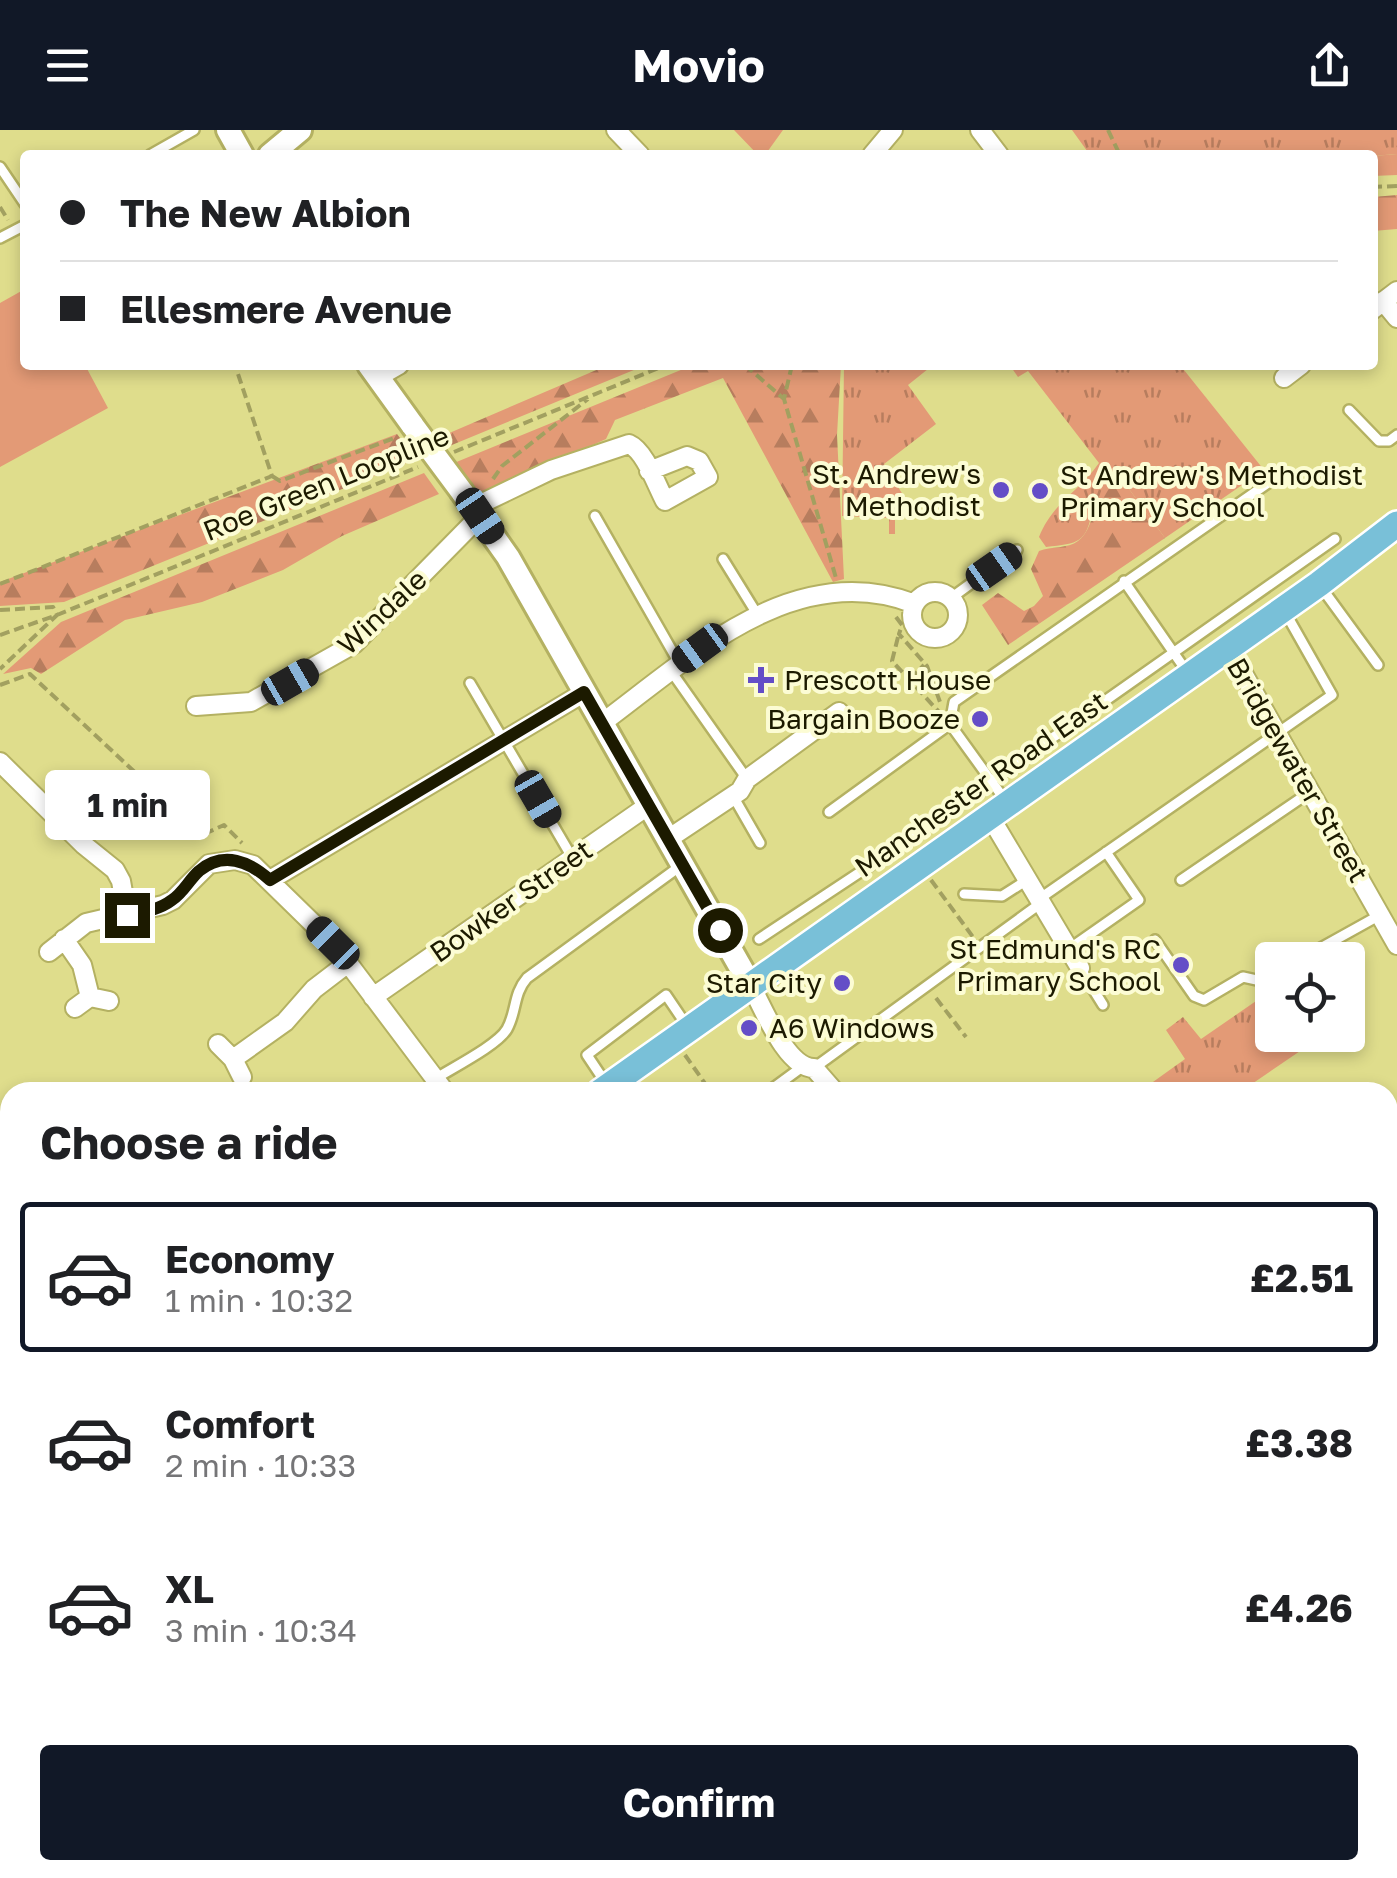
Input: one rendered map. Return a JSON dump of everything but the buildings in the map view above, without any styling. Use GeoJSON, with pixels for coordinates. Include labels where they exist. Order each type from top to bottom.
{"type":"FeatureCollection","features":[{"type":"Feature","properties":{"kind":"main road","name":"Manchester Road East"},"geometry":{"type":"LineString","coordinates":[[615,1082],[1324,580],[1397,524]]}},
{"type":"Feature","properties":{"kind":"street"},"geometry":{"type":"LineString","coordinates":[[276,150],[300,130]]}},
{"type":"Feature","properties":{"kind":"street"},"geometry":{"type":"LineString","coordinates":[[616,130],[635,150]]}},
{"type":"Feature","properties":{"kind":"street"},"geometry":{"type":"LineString","coordinates":[[876,150],[892,130]]}},
{"type":"Feature","properties":{"kind":"street"},"geometry":{"type":"LineString","coordinates":[[980,130],[995,150]]}},
{"type":"Feature","properties":{"kind":"street"},"geometry":{"type":"LineString","coordinates":[[1384,301],[1397,318]]}},
{"type":"Feature","properties":{"kind":"street"},"geometry":{"type":"LineString","coordinates":[[373,371],[475,504],[791,1057],[824,1082]]}},
{"type":"Feature","properties":{"kind":"street","name":"Windale"},"geometry":{"type":"LineString","coordinates":[[216,687],[206,706],[251,702],[354,644],[475,504],[551,470],[628,444],[636,447],[649,472]]}},
{"type":"Feature","properties":{"kind":"street"},"geometry":{"type":"LineString","coordinates":[[602,724],[720,634],[756,614],[840,592],[881,594],[915,604]]}},
{"type":"Feature","properties":{"kind":"street"},"geometry":{"type":"LineString","coordinates":[[933,592],[951,598],[957,607],[954,629],[933,638],[920,631],[913,618],[915,604],[933,592]]}},
{"type":"Feature","properties":{"kind":"street","name":"Bridgewater Street"},"geometry":{"type":"LineString","coordinates":[[1228,647],[1397,945]]}},
{"type":"Feature","properties":{"kind":"street"},"geometry":{"type":"LineString","coordinates":[[270,880],[584,692]]}},
{"type":"Feature","properties":{"kind":"street"},"geometry":{"type":"LineString","coordinates":[[668,839],[733,796],[748,780],[840,712]]}},
{"type":"Feature","properties":{"kind":"street"},"geometry":{"type":"LineString","coordinates":[[0,764],[115,870],[127,915]]}},
{"type":"Feature","properties":{"kind":"street","name":"Bowker Street"},"geometry":{"type":"LineString","coordinates":[[373,997],[649,805]]}},
{"type":"Feature","properties":{"kind":"street"},"geometry":{"type":"LineString","coordinates":[[998,809],[1027,880],[1080,968]]}},
{"type":"Feature","properties":{"kind":"street"},"geometry":{"type":"LineString","coordinates":[[48,952],[86,923],[152,910],[174,900],[209,864],[245,862],[270,880],[348,962],[437,1082]]}},
{"type":"Feature","properties":{"kind":"street"},"geometry":{"type":"LineString","coordinates":[[64,939],[82,966],[92,1002]]}},
{"type":"Feature","properties":{"kind":"street"},"geometry":{"type":"LineString","coordinates":[[233,1059],[285,1022],[314,988],[348,962]]}},
{"type":"Feature","properties":{"kind":"street"},"geometry":{"type":"LineString","coordinates":[[218,1044],[233,1059],[242,1077]]}},
{"type":"Feature","properties":{"kind":"lane"},"geometry":{"type":"LineString","coordinates":[[159,150],[194,130]]}},
{"type":"Feature","properties":{"kind":"lane"},"geometry":{"type":"LineString","coordinates":[[0,167],[20,197]]}},
{"type":"Feature","properties":{"kind":"lane"},"geometry":{"type":"LineString","coordinates":[[1349,410],[1379,442],[1389,441],[1397,434]]}},
{"type":"Feature","properties":{"kind":"lane"},"geometry":{"type":"LineString","coordinates":[[828,812],[950,724],[954,702],[1281,474]]}},
{"type":"Feature","properties":{"kind":"lane"},"geometry":{"type":"LineString","coordinates":[[595,516],[675,667],[736,768],[748,780]]}},
{"type":"Feature","properties":{"kind":"lane"},"geometry":{"type":"LineString","coordinates":[[760,940],[1335,539]]}},
{"type":"Feature","properties":{"kind":"lane"},"geometry":{"type":"LineString","coordinates":[[951,598],[1017,550]]}},
{"type":"Feature","properties":{"kind":"lane"},"geometry":{"type":"LineString","coordinates":[[1308,558],[1378,665]]}},
{"type":"Feature","properties":{"kind":"lane"},"geometry":{"type":"LineString","coordinates":[[723,560],[756,614]]}},
{"type":"Feature","properties":{"kind":"lane"},"geometry":{"type":"LineString","coordinates":[[1124,581],[1189,674]]}},
{"type":"Feature","properties":{"kind":"lane"},"geometry":{"type":"LineString","coordinates":[[784,1082],[926,986],[1106,852],[1332,695],[1282,609]]}},
{"type":"Feature","properties":{"kind":"lane"},"geometry":{"type":"LineString","coordinates":[[470,683],[572,859]]}},
{"type":"Feature","properties":{"kind":"lane"},"geometry":{"type":"LineString","coordinates":[[950,724],[991,781],[998,809]]}},
{"type":"Feature","properties":{"kind":"lane"},"geometry":{"type":"LineString","coordinates":[[1182,880],[1310,792]]}},
{"type":"Feature","properties":{"kind":"lane"},"geometry":{"type":"LineString","coordinates":[[733,796],[760,843]]}},
{"type":"Feature","properties":{"kind":"lane"},"geometry":{"type":"LineString","coordinates":[[1069,949],[1139,900],[1106,852]]}},
{"type":"Feature","properties":{"kind":"lane"},"geometry":{"type":"LineString","coordinates":[[445,1082],[502,1035],[512,1016],[518,988],[526,978],[683,864]]}},
{"type":"Feature","properties":{"kind":"lane"},"geometry":{"type":"LineString","coordinates":[[964,894],[1002,896],[1027,880]]}},
{"type":"Feature","properties":{"kind":"lane"},"geometry":{"type":"LineString","coordinates":[[1331,942],[1380,915]]}},
{"type":"Feature","properties":{"kind":"lane"},"geometry":{"type":"LineString","coordinates":[[1155,940],[1194,996],[1204,1000],[1243,977],[1255,980]]}},
{"type":"Feature","properties":{"kind":"lane"},"geometry":{"type":"LineString","coordinates":[[1080,968],[1103,1005]]}},
{"type":"Feature","properties":{"kind":"lane"},"geometry":{"type":"LineString","coordinates":[[600,1082],[587,1056],[666,995],[681,1034]]}},
{"type":"Feature","properties":{"kind":"path"},"geometry":{"type":"LineString","coordinates":[[238,370],[272,476],[280,481],[397,437],[412,424]]}},
{"type":"Feature","properties":{"kind":"path","name":"Roe Green Loopline"},"geometry":{"type":"LineString","coordinates":[[446,456],[654,370]]}},
{"type":"Feature","properties":{"kind":"path"},"geometry":{"type":"LineString","coordinates":[[752,370],[784,398]]}},
{"type":"Feature","properties":{"kind":"path"},"geometry":{"type":"LineString","coordinates":[[791,370],[784,398],[840,592]]}},
{"type":"Feature","properties":{"kind":"path"},"geometry":{"type":"LineString","coordinates":[[475,504],[502,466],[593,395]]}},
{"type":"Feature","properties":{"kind":"path","name":"Roe Green Loopline"},"geometry":{"type":"LineString","coordinates":[[0,635],[427,463]]}},
{"type":"Feature","properties":{"kind":"path"},"geometry":{"type":"LineString","coordinates":[[0,584],[272,476]]}},
{"type":"Feature","properties":{"kind":"path"},"geometry":{"type":"LineString","coordinates":[[881,594],[880,607],[902,625],[892,660],[950,724]]}},
{"type":"Feature","properties":{"kind":"path"},"geometry":{"type":"LineString","coordinates":[[0,610],[52,606],[58,614],[0,669]]}},
{"type":"Feature","properties":{"kind":"path"},"geometry":{"type":"LineString","coordinates":[[899,634],[926,664],[950,724]]}},
{"type":"Feature","properties":{"kind":"path"},"geometry":{"type":"LineString","coordinates":[[910,679],[926,664]]}},
{"type":"Feature","properties":{"kind":"path"},"geometry":{"type":"LineString","coordinates":[[0,686],[30,674],[202,836],[224,826],[246,847],[245,862]]}},
{"type":"Feature","properties":{"kind":"path"},"geometry":{"type":"LineString","coordinates":[[919,864],[980,947]]}},
{"type":"Feature","properties":{"kind":"path"},"geometry":{"type":"LineString","coordinates":[[926,986],[966,1038]]}},
{"type":"Feature","properties":{"kind":"path"},"geometry":{"type":"LineString","coordinates":[[681,1034],[705,1082]]}},
{"type":"Feature","properties":{"kind":"green space"},"geometry":{"type":"Polygon","coordinates":[[[734,130],[783,130],[769,150],[753,150],[734,130]]]}},
{"type":"Feature","properties":{"kind":"green space"},"geometry":{"type":"Polygon","coordinates":[[[1072,130],[1397,130],[1397,154],[1378,156],[1378,150],[1086,150],[1072,130]]]}},
{"type":"Feature","properties":{"kind":"green space"},"geometry":{"type":"Polygon","coordinates":[[[1397,154],[1397,175],[1378,176],[1378,156],[1397,154]]]}},
{"type":"Feature","properties":{"kind":"green space"},"geometry":{"type":"Polygon","coordinates":[[[1397,195],[1397,229],[1378,231],[1378,197],[1397,195]]]}},
{"type":"Feature","properties":{"kind":"green space"},"geometry":{"type":"Polygon","coordinates":[[[20,292],[20,370],[88,370],[108,408],[0,467],[0,303],[20,292]]]}},
{"type":"Feature","properties":{"kind":"green space"},"geometry":{"type":"Polygon","coordinates":[[[596,370],[634,370],[447,447],[440,437],[596,370]]]}},
{"type":"Feature","properties":{"kind":"green space"},"geometry":{"type":"Polygon","coordinates":[[[681,370],[841,370],[837,435],[844,579],[833,582],[723,378],[615,420],[606,439],[479,496],[454,463],[681,370]]]}},
{"type":"Feature","properties":{"kind":"green space"},"geometry":{"type":"Polygon","coordinates":[[[844,370],[927,370],[908,385],[936,424],[884,464],[903,495],[895,501],[895,534],[889,534],[889,518],[842,516],[844,370]]]}},
{"type":"Feature","properties":{"kind":"green space"},"geometry":{"type":"Polygon","coordinates":[[[1013,370],[1184,370],[1264,470],[1165,538],[1129,489],[1093,508],[1087,529],[1079,539],[1046,547],[1039,537],[1045,525],[1099,463],[1028,371],[1018,377],[1013,370]]]}},
{"type":"Feature","properties":{"kind":"green space"},"geometry":{"type":"Polygon","coordinates":[[[397,434],[416,459],[64,602],[0,606],[0,582],[397,434]]]}},
{"type":"Feature","properties":{"kind":"green space"},"geometry":{"type":"Polygon","coordinates":[[[424,473],[439,494],[342,536],[283,570],[202,602],[125,620],[41,674],[31,668],[3,674],[61,622],[424,473]]]}},
{"type":"Feature","properties":{"kind":"green space"},"geometry":{"type":"Polygon","coordinates":[[[1118,482],[1129,489],[1165,538],[1008,645],[982,605],[998,593],[1024,611],[1034,606],[1043,596],[1031,569],[1039,551],[1078,541],[1089,526],[1102,493],[1118,482]]]}},
{"type":"Feature","properties":{"kind":"green space"},"geometry":{"type":"Polygon","coordinates":[[[1255,1002],[1255,1052],[1299,1052],[1255,1082],[1153,1082],[1185,1059],[1166,1030],[1183,1017],[1201,1039],[1255,1002]]]}},
{"type":"Feature","properties":{"kind":"place","name":"St. Andrew's Methodist"},"geometry":{"type":"Point","coordinates":[1001,490]}},
{"type":"Feature","properties":{"kind":"place","name":"St Andrew's Methodist Primary School"},"geometry":{"type":"Point","coordinates":[1040,491]}},
{"type":"Feature","properties":{"kind":"place","name":"Prescott House"},"geometry":{"type":"Point","coordinates":[761,680]}},
{"type":"Feature","properties":{"kind":"place","name":"Bargain Booze"},"geometry":{"type":"Point","coordinates":[980,719]}},
{"type":"Feature","properties":{"kind":"place","name":"St Edmund's RC Primary School"},"geometry":{"type":"Point","coordinates":[1181,965]}},
{"type":"Feature","properties":{"kind":"place","name":"Star City"},"geometry":{"type":"Point","coordinates":[842,983]}},
{"type":"Feature","properties":{"kind":"place","name":"A6 Windows"},"geometry":{"type":"Point","coordinates":[749,1028]}},
{"type":"Feature","properties":{"kind":"route"},"geometry":{"type":"LineString","coordinates":[[127,915],[174,900],[197,873],[220,861],[245,862],[270,880],[584,692],[720,930]]}}]}
